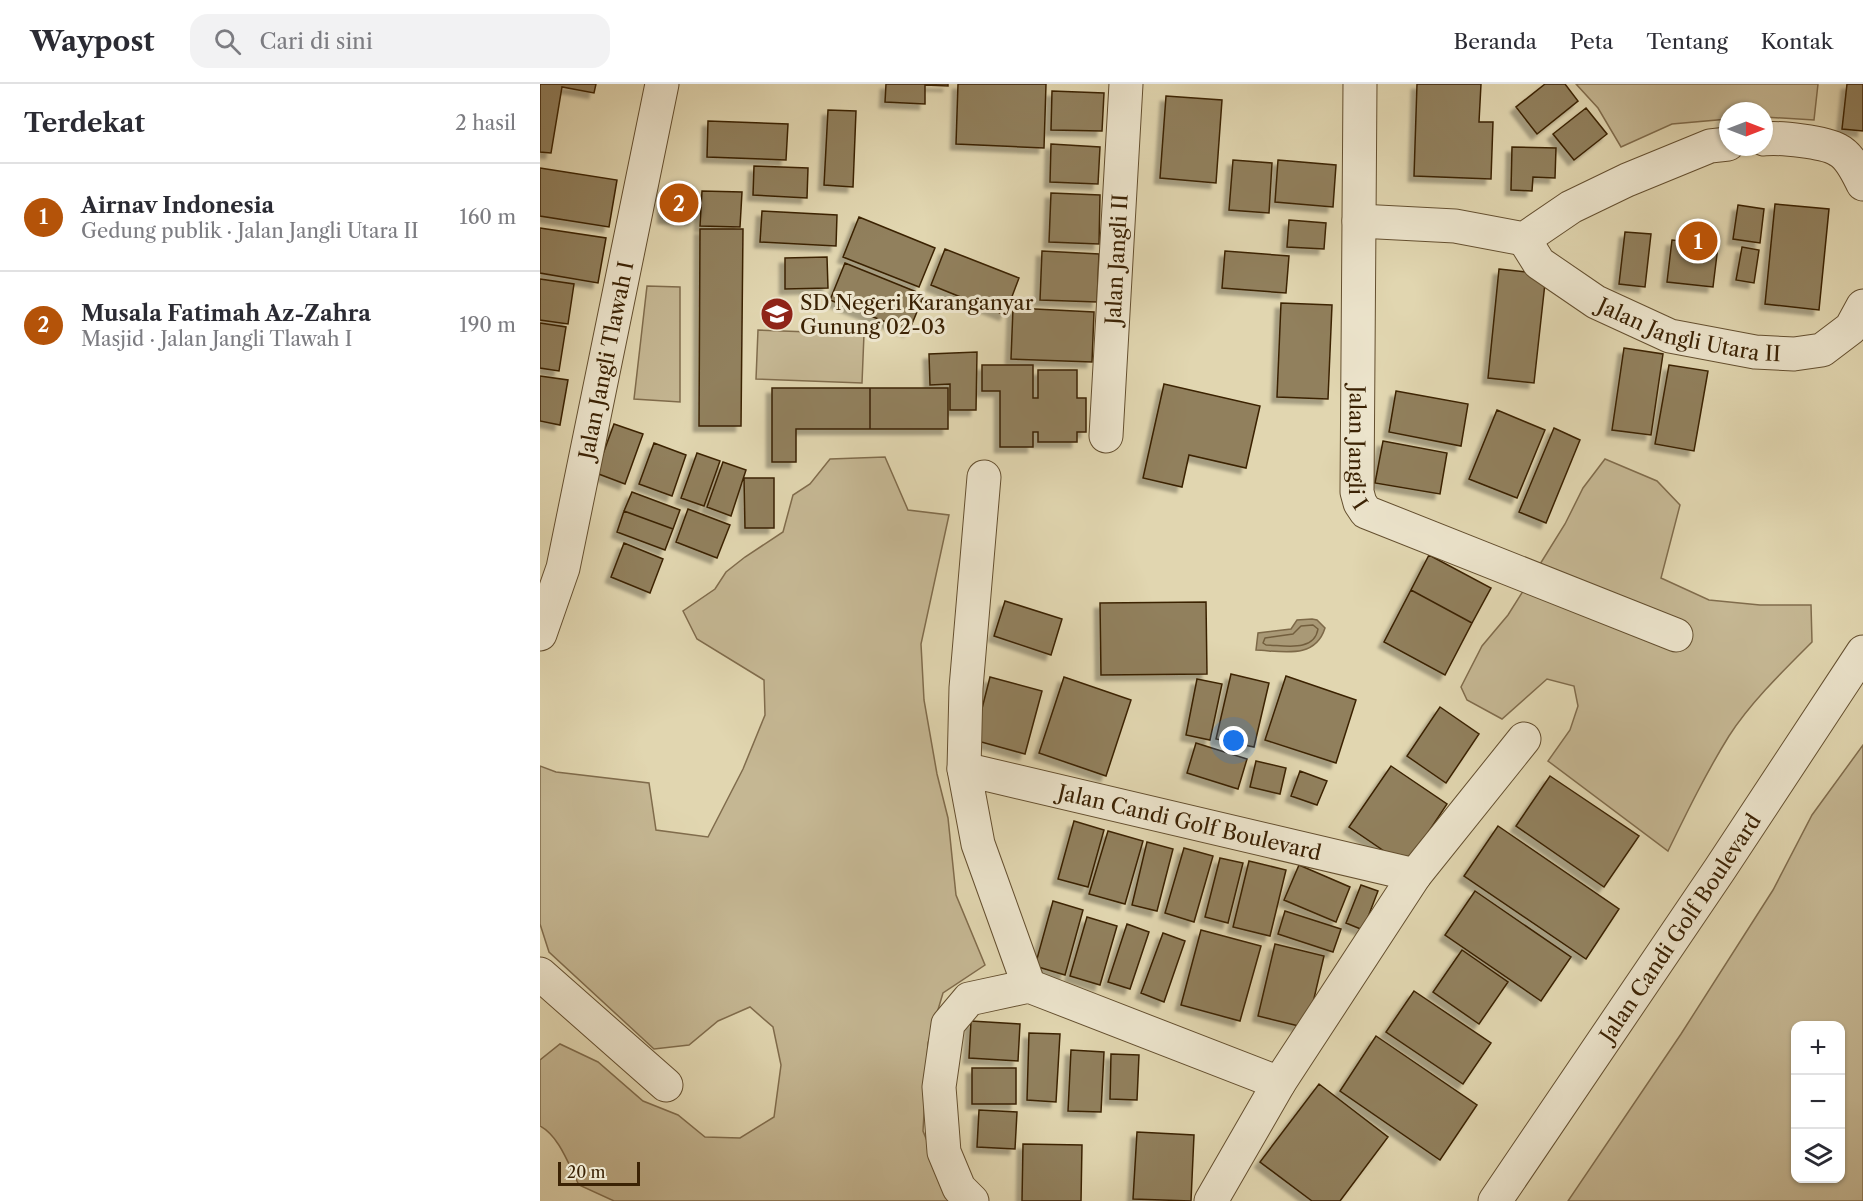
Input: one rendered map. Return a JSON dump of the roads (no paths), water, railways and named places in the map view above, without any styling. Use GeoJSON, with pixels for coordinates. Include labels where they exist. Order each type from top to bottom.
{"type":"FeatureCollection","features":[{"type":"Feature","properties":{"kind":"street","name":"Jalan Jangli Tlawah I"},"geometry":{"type":"LineString","coordinates":[[540,634],[551,564],[662,84]]}},
{"type":"Feature","properties":{"kind":"street","name":"Jalan Jangli II"},"geometry":{"type":"LineString","coordinates":[[1106,436],[1126,84]]}},
{"type":"Feature","properties":{"kind":"street","name":"Jalan Jangli I"},"geometry":{"type":"LineString","coordinates":[[1360,84],[1357,492],[1360,503],[1366,512],[1676,635]]}},
{"type":"Feature","properties":{"kind":"street"},"geometry":{"type":"LineString","coordinates":[[1773,139],[1802,141],[1838,150],[1854,166],[1863,184]]}},
{"type":"Feature","properties":{"kind":"street"},"geometry":{"type":"LineString","coordinates":[[1359,222],[1455,226],[1524,239],[1571,207],[1627,180],[1710,146],[1719,145]]}},
{"type":"Feature","properties":{"kind":"street","name":"Jalan Jangli Utara II"},"geometry":{"type":"LineString","coordinates":[[1524,239],[1539,263],[1596,302],[1670,336],[1755,352],[1794,354],[1822,350],[1851,328],[1863,306]]}},
{"type":"Feature","properties":{"kind":"street"},"geometry":{"type":"LineString","coordinates":[[984,477],[966,688],[964,769],[978,844],[1029,986]]}},
{"type":"Feature","properties":{"kind":"street","name":"Jalan Candi Golf Boulevard"},"geometry":{"type":"LineString","coordinates":[[1495,1201],[1720,869],[1863,652]]}},
{"type":"Feature","properties":{"kind":"street"},"geometry":{"type":"LineString","coordinates":[[1211,1201],[1279,1083],[1415,875],[1524,739]]}},
{"type":"Feature","properties":{"kind":"street","name":"Jalan Candi Golf Boulevard"},"geometry":{"type":"LineString","coordinates":[[964,769],[1415,875]]}},
{"type":"Feature","properties":{"kind":"street"},"geometry":{"type":"LineString","coordinates":[[540,974],[666,1085]]}},
{"type":"Feature","properties":{"kind":"street"},"geometry":{"type":"LineString","coordinates":[[972,1201],[959,1188],[944,1152],[939,1087],[942,1053],[948,1024],[969,999],[1029,986],[1279,1083]]}},
{"type":"Feature","properties":{"kind":"water"},"geometry":{"type":"Polygon","coordinates":[[[1297,620],[1317,620],[1325,628],[1314,645],[1306,649],[1287,652],[1256,650],[1258,633],[1291,629],[1297,620]]]}},
{"type":"Feature","properties":{"kind":"place","name":"Musala Fatimah Az-Zahra"},"geometry":{"type":"Point","coordinates":[679,203]}},
{"type":"Feature","properties":{"kind":"place","name":"Airnav Indonesia"},"geometry":{"type":"Point","coordinates":[1698,241]}},
{"type":"Feature","properties":{"kind":"place","name":"SD Negeri Karanganyar Gunung 02-03"},"geometry":{"type":"Point","coordinates":[777,314]}}]}
